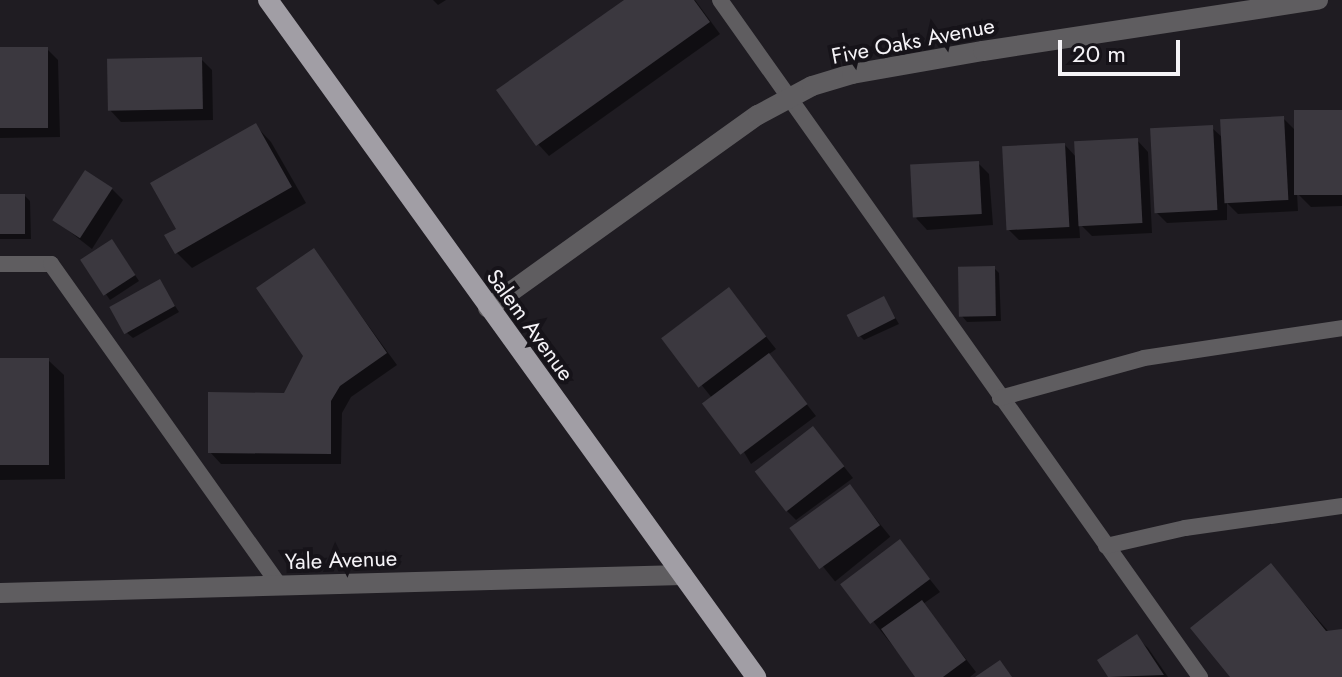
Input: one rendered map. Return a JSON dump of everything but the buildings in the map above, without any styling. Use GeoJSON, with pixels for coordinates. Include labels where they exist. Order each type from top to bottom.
{"type":"FeatureCollection","features":[{"type":"Feature","properties":{"kind":"main road","name":"Salem Avenue"},"geometry":{"type":"LineString","coordinates":[[268,0],[756,677]]}},
{"type":"Feature","properties":{"kind":"street","name":"Five Oaks Avenue"},"geometry":{"type":"LineString","coordinates":[[488,308],[787,99],[852,74],[1318,0]]}},
{"type":"Feature","properties":{"kind":"street","name":"Yale Avenue"},"geometry":{"type":"LineString","coordinates":[[0,593],[683,575]]}},
{"type":"Feature","properties":{"kind":"lane"},"geometry":{"type":"LineString","coordinates":[[720,0],[787,99],[1200,677]]}},
{"type":"Feature","properties":{"kind":"lane"},"geometry":{"type":"LineString","coordinates":[[0,264],[51,264],[280,586]]}},
{"type":"Feature","properties":{"kind":"lane"},"geometry":{"type":"LineString","coordinates":[[1000,398],[1144,358],[1342,328]]}},
{"type":"Feature","properties":{"kind":"lane"},"geometry":{"type":"LineString","coordinates":[[1106,546],[1185,528],[1342,506]]}}]}
